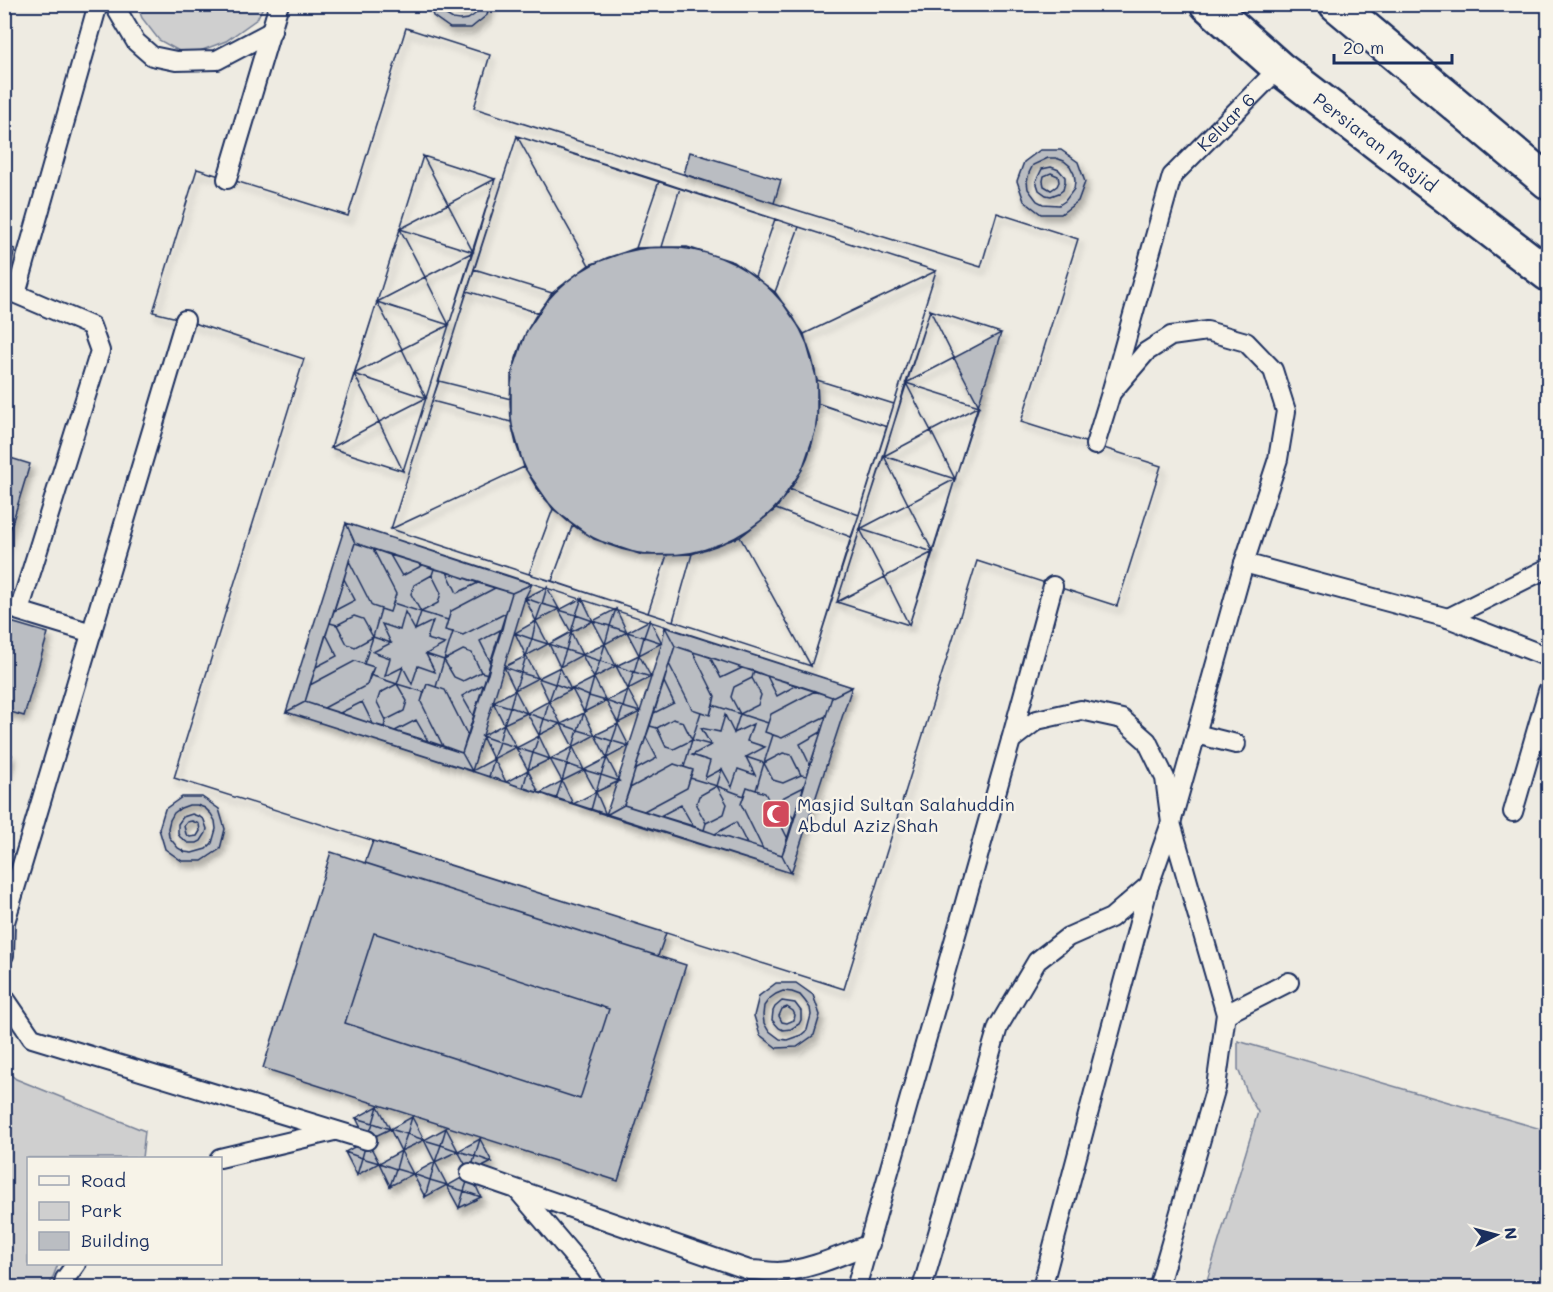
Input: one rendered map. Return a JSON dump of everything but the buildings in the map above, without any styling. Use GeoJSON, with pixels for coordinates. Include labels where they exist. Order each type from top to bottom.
{"type":"FeatureCollection","features":[{"type":"Feature","properties":{"kind":"main road","name":"Persiaran Masjid"},"geometry":{"type":"LineString","coordinates":[[1207,4],[1279,68],[1548,274]]}},
{"type":"Feature","properties":{"kind":"main road"},"geometry":{"type":"LineString","coordinates":[[1336,4],[1548,182]]}},
{"type":"Feature","properties":{"kind":"lane"},"geometry":{"type":"LineString","coordinates":[[92,633],[19,611],[100,351],[91,326],[16,294],[98,4]]}},
{"type":"Feature","properties":{"kind":"lane"},"geometry":{"type":"LineString","coordinates":[[116,4],[135,42],[152,56],[176,61],[217,60],[272,31]]}},
{"type":"Feature","properties":{"kind":"lane"},"geometry":{"type":"LineString","coordinates":[[227,179],[279,4]]}},
{"type":"Feature","properties":{"kind":"lane","name":"Keluar 6"},"geometry":{"type":"LineString","coordinates":[[1111,393],[1172,176],[1279,68]]}},
{"type":"Feature","properties":{"kind":"lane"},"geometry":{"type":"LineString","coordinates":[[4,955],[5,922],[185,320]]}},
{"type":"Feature","properties":{"kind":"lane"},"geometry":{"type":"LineString","coordinates":[[1042,1287],[1149,885],[1171,823],[1244,563],[1278,459],[1286,411],[1273,370],[1246,342],[1207,331],[1171,336],[1146,352],[1111,393],[1095,445]]}},
{"type":"Feature","properties":{"kind":"lane"},"geometry":{"type":"LineString","coordinates":[[1244,563],[1448,618],[1548,657]]}},
{"type":"Feature","properties":{"kind":"lane"},"geometry":{"type":"LineString","coordinates":[[1448,618],[1548,568]]}},
{"type":"Feature","properties":{"kind":"lane"},"geometry":{"type":"LineString","coordinates":[[856,1287],[870,1244],[1053,586]]}},
{"type":"Feature","properties":{"kind":"lane"},"geometry":{"type":"LineString","coordinates":[[1513,812],[1548,690]]}},
{"type":"Feature","properties":{"kind":"lane"},"geometry":{"type":"LineString","coordinates":[[1011,740],[1037,720],[1081,710],[1122,718],[1147,741],[1165,778],[1171,823],[1226,1014],[1216,1087],[1158,1287]]}},
{"type":"Feature","properties":{"kind":"lane"},"geometry":{"type":"LineString","coordinates":[[1196,734],[1236,744]]}},
{"type":"Feature","properties":{"kind":"lane"},"geometry":{"type":"LineString","coordinates":[[922,1287],[998,1027],[1037,960],[1068,937],[1111,918],[1149,885]]}},
{"type":"Feature","properties":{"kind":"lane"},"geometry":{"type":"LineString","coordinates":[[1226,1014],[1289,982]]}},
{"type":"Feature","properties":{"kind":"lane"},"geometry":{"type":"LineString","coordinates":[[4,997],[32,1038],[367,1140]]}},
{"type":"Feature","properties":{"kind":"lane"},"geometry":{"type":"LineString","coordinates":[[222,1158],[336,1130]]}},
{"type":"Feature","properties":{"kind":"lane"},"geometry":{"type":"LineString","coordinates":[[470,1173],[749,1270],[778,1272],[804,1267],[827,1261],[870,1244]]}},
{"type":"Feature","properties":{"kind":"lane"},"geometry":{"type":"LineString","coordinates":[[518,1191],[586,1271],[596,1287]]}},
{"type":"Feature","properties":{"kind":"lane"},"geometry":{"type":"LineString","coordinates":[[63,1287],[65,1279],[75,1265]]}},
{"type":"Feature","properties":{"kind":"green space"},"geometry":{"type":"Polygon","coordinates":[[[137,5],[264,5],[257,19],[226,41],[200,51],[179,51],[159,40],[142,18],[137,5]]]}},
{"type":"Feature","properties":{"kind":"green space"},"geometry":{"type":"Polygon","coordinates":[[[1238,1041],[1548,1131],[1548,1287],[1205,1287],[1258,1112],[1249,1097],[1238,1069],[1238,1041]]]}},
{"type":"Feature","properties":{"kind":"green space"},"geometry":{"type":"Polygon","coordinates":[[[5,1070],[16,1079],[145,1131],[142,1157],[27,1157],[27,1265],[58,1265],[49,1287],[5,1287],[5,1070]]]}},
{"type":"Feature","properties":{"kind":"shaded area"},"geometry":{"type":"Polygon","coordinates":[[[360,1280],[388,1287],[318,1287],[327,1283],[360,1280]]]}},
{"type":"Feature","properties":{"kind":"place","name":"Masjid Sultan Salahuddin Abdul Aziz Shah"},"geometry":{"type":"Point","coordinates":[776,814]}}]}
